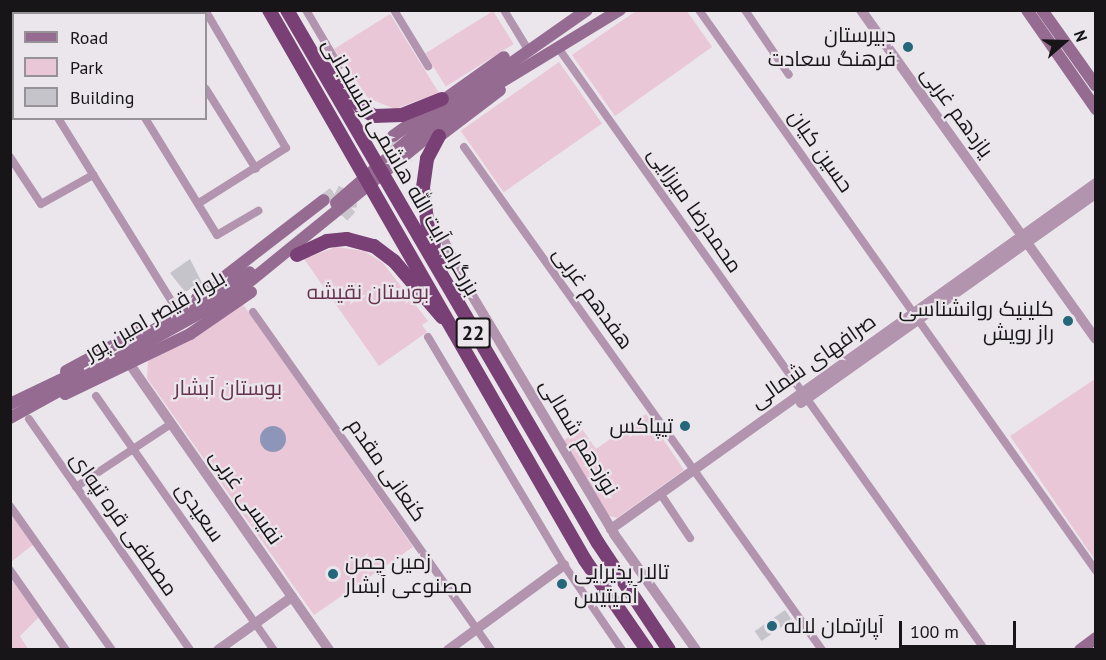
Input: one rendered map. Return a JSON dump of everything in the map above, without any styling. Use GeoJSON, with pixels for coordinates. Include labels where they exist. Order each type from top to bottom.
{"type":"FeatureCollection","features":[{"type":"Feature","properties":{"kind":"highway","name":"بزرگراه آیت الله هاشمی رفسنجانی"},"geometry":{"type":"LineString","coordinates":[[268,10],[455,329],[585,560],[647,650]]}},
{"type":"Feature","properties":{"kind":"highway","name":"بزرگراه آیت الله هاشمی رفسنجانی"},"geometry":{"type":"LineString","coordinates":[[287,10],[448,291],[598,543],[669,650]]}},
{"type":"Feature","properties":{"kind":"highway"},"geometry":{"type":"LineString","coordinates":[[310,50],[362,109],[374,116],[402,115],[442,99]]}},
{"type":"Feature","properties":{"kind":"highway"},"geometry":{"type":"LineString","coordinates":[[439,136],[427,159],[423,188],[428,228],[448,291]]}},
{"type":"Feature","properties":{"kind":"highway"},"geometry":{"type":"LineString","coordinates":[[297,255],[327,241],[347,239],[374,246],[394,261],[455,329]]}},
{"type":"Feature","properties":{"kind":"main road"},"geometry":{"type":"LineString","coordinates":[[393,136],[484,69],[527,48],[587,10]]}},
{"type":"Feature","properties":{"kind":"main road"},"geometry":{"type":"LineString","coordinates":[[44,395],[56,376],[177,310],[334,209],[475,99],[620,10]]}},
{"type":"Feature","properties":{"kind":"main road"},"geometry":{"type":"LineString","coordinates":[[1027,10],[1095,109]]}},
{"type":"Feature","properties":{"kind":"main road"},"geometry":{"type":"LineString","coordinates":[[1042,10],[1095,86]]}},
{"type":"Feature","properties":{"kind":"main road"},"geometry":{"type":"LineString","coordinates":[[408,152],[527,48]]}},
{"type":"Feature","properties":{"kind":"main road"},"geometry":{"type":"LineString","coordinates":[[408,152],[439,136],[538,59]]}},
{"type":"Feature","properties":{"kind":"main road"},"geometry":{"type":"LineString","coordinates":[[44,395],[80,390],[131,366],[226,311],[297,255],[334,209]]}},
{"type":"Feature","properties":{"kind":"main road","name":"بلوار قیصر امین پور"},"geometry":{"type":"LineString","coordinates":[[10,418],[44,395],[199,318],[334,209]]}},
{"type":"Feature","properties":{"kind":"main road","name":"بلوار قیصر امین پور"},"geometry":{"type":"LineString","coordinates":[[10,404],[44,395]]}},
{"type":"Feature","properties":{"kind":"main road"},"geometry":{"type":"LineString","coordinates":[[1080,650],[1095,638]]}},
{"type":"Feature","properties":{"kind":"street"},"geometry":{"type":"LineString","coordinates":[[306,10],[339,66]]}},
{"type":"Feature","properties":{"kind":"street"},"geometry":{"type":"LineString","coordinates":[[394,10],[428,66]]}},
{"type":"Feature","properties":{"kind":"street"},"geometry":{"type":"LineString","coordinates":[[504,10],[527,48]]}},
{"type":"Feature","properties":{"kind":"street","name":"حسین کیان"},"geometry":{"type":"LineString","coordinates":[[699,10],[1095,571]]}},
{"type":"Feature","properties":{"kind":"street"},"geometry":{"type":"LineString","coordinates":[[745,10],[789,75]]}},
{"type":"Feature","properties":{"kind":"street","name":"یازدهم غربی"},"geometry":{"type":"LineString","coordinates":[[861,10],[1095,339]]}},
{"type":"Feature","properties":{"kind":"street"},"geometry":{"type":"LineString","coordinates":[[198,203],[256,169],[286,148],[207,13]]}},
{"type":"Feature","properties":{"kind":"street","name":"محمدرضا میرزایی"},"geometry":{"type":"LineString","coordinates":[[559,49],[985,650]]}},
{"type":"Feature","properties":{"kind":"street"},"geometry":{"type":"LineString","coordinates":[[207,91],[256,169]]}},
{"type":"Feature","properties":{"kind":"street"},"geometry":{"type":"LineString","coordinates":[[59,120],[177,310]]}},
{"type":"Feature","properties":{"kind":"street"},"geometry":{"type":"LineString","coordinates":[[146,120],[220,236],[258,211]]}},
{"type":"Feature","properties":{"kind":"street","name":"هفدهم غربی"},"geometry":{"type":"LineString","coordinates":[[464,147],[822,650]]}},
{"type":"Feature","properties":{"kind":"street"},"geometry":{"type":"LineString","coordinates":[[10,157],[41,204],[93,175]]}},
{"type":"Feature","properties":{"kind":"street","name":"صرافهای شمالی"},"geometry":{"type":"LineString","coordinates":[[1024,239],[1095,183]]}},
{"type":"Feature","properties":{"kind":"street","name":"صرافهای شمالی"},"geometry":{"type":"LineString","coordinates":[[613,532],[1024,239],[1095,193]]}},
{"type":"Feature","properties":{"kind":"street","name":"نوزدهم شمالی"},"geometry":{"type":"LineString","coordinates":[[442,237],[470,292],[613,532],[696,650]]}},
{"type":"Feature","properties":{"kind":"street","name":"کنعانی مقدم"},"geometry":{"type":"LineString","coordinates":[[253,312],[492,650]]}},
{"type":"Feature","properties":{"kind":"street"},"geometry":{"type":"LineString","coordinates":[[428,337],[564,565],[622,650]]}},
{"type":"Feature","properties":{"kind":"street","name":"نفیسی غربی"},"geometry":{"type":"LineString","coordinates":[[131,366],[328,650]]}},
{"type":"Feature","properties":{"kind":"street","name":"سعیدی"},"geometry":{"type":"LineString","coordinates":[[96,396],[274,650]]}},
{"type":"Feature","properties":{"kind":"street","name":"مصطفی قره تپه‌ای"},"geometry":{"type":"LineString","coordinates":[[29,419],[190,650]]}},
{"type":"Feature","properties":{"kind":"street"},"geometry":{"type":"LineString","coordinates":[[76,487],[171,424]]}},
{"type":"Feature","properties":{"kind":"street","name":"صرافهای شمالی"},"geometry":{"type":"LineString","coordinates":[[613,532],[664,499],[696,473]]}},
{"type":"Feature","properties":{"kind":"street"},"geometry":{"type":"LineString","coordinates":[[664,499],[690,538]]}},
{"type":"Feature","properties":{"kind":"street"},"geometry":{"type":"LineString","coordinates":[[10,506],[112,650]]}},
{"type":"Feature","properties":{"kind":"street"},"geometry":{"type":"LineString","coordinates":[[448,650],[564,565]]}},
{"type":"Feature","properties":{"kind":"street"},"geometry":{"type":"LineString","coordinates":[[10,570],[66,650]]}},
{"type":"Feature","properties":{"kind":"street"},"geometry":{"type":"LineString","coordinates":[[218,650],[292,597]]}},
{"type":"Feature","properties":{"kind":"green space"},"geometry":{"type":"Polygon","coordinates":[[[493,11],[514,44],[446,86],[425,53],[493,11]]]}},
{"type":"Feature","properties":{"kind":"green space"},"geometry":{"type":"Polygon","coordinates":[[[636,11],[687,11],[712,47],[615,116],[572,55],[636,11]]]}},
{"type":"Feature","properties":{"kind":"green space"},"geometry":{"type":"Polygon","coordinates":[[[390,14],[439,93],[395,109],[368,98],[334,49],[390,14]]]}},
{"type":"Feature","properties":{"kind":"green space"},"geometry":{"type":"Polygon","coordinates":[[[559,62],[602,123],[504,192],[461,131],[559,62]]]}},
{"type":"Feature","properties":{"kind":"green space","name":"بوستان نقیشه"},"geometry":{"type":"Polygon","coordinates":[[[336,247],[364,251],[383,263],[428,321],[422,325],[427,332],[379,366],[304,259],[336,247]]]}},
{"type":"Feature","properties":{"kind":"green space","name":"بوستان آبشار"},"geometry":{"type":"Polygon","coordinates":[[[242,303],[413,547],[314,615],[147,378],[148,361],[242,303]]]}},
{"type":"Feature","properties":{"kind":"green space"},"geometry":{"type":"Polygon","coordinates":[[[1095,379],[1095,560],[1010,436],[1095,379]]]}},
{"type":"Feature","properties":{"kind":"green space"},"geometry":{"type":"Polygon","coordinates":[[[646,414],[684,470],[617,518],[609,516],[561,442],[582,429],[596,449],[646,414]]]}},
{"type":"Feature","properties":{"kind":"green space"},"geometry":{"type":"Polygon","coordinates":[[[10,511],[34,544],[11,562],[10,562],[10,511]]]}},
{"type":"Feature","properties":{"kind":"green space"},"geometry":{"type":"Polygon","coordinates":[[[10,578],[39,617],[20,636],[28,649],[11,649],[10,578]]]}},
{"type":"Feature","properties":{"kind":"water"},"geometry":{"type":"Polygon","coordinates":[[[273,426],[282,430],[286,439],[282,448],[273,452],[264,448],[260,439],[264,430],[273,426]]]}},
{"type":"Feature","properties":{"kind":"building"},"geometry":{"type":"Polygon","coordinates":[[[190,259],[202,283],[185,292],[170,273],[190,259]]]}},
{"type":"Feature","properties":{"kind":"building","name":"آپارتمان لاله"},"geometry":{"type":"Polygon","coordinates":[[[785,610],[792,620],[762,641],[755,631],[785,610]]]}},
{"type":"Feature","properties":{"kind":"tunnel"},"geometry":{"type":"LineString","coordinates":[[393,136],[394,156],[412,160]]}},
{"type":"Feature","properties":{"kind":"tunnel"},"geometry":{"type":"LineString","coordinates":[[324,200],[336,191],[350,198],[351,208],[339,221]]}},
{"type":"Feature","properties":{"kind":"place","name":"دبیرستان فرهنگ سعادت"},"geometry":{"type":"Point","coordinates":[908,47]}},
{"type":"Feature","properties":{"kind":"place","name":"کلینیک روانشناسی راز رویش"},"geometry":{"type":"Point","coordinates":[1068,321]}},
{"type":"Feature","properties":{"kind":"place","name":"تیپاکس"},"geometry":{"type":"Point","coordinates":[685,426]}},
{"type":"Feature","properties":{"kind":"place","name":"زمین چمن مصنوعی آبشار"},"geometry":{"type":"Point","coordinates":[333,574]}},
{"type":"Feature","properties":{"kind":"place","name":"تالار پذیرایی آمیتیس"},"geometry":{"type":"Point","coordinates":[562,584]}},
{"type":"Feature","properties":{"kind":"place","name":"آپارتمان لاله"},"geometry":{"type":"Point","coordinates":[772,626]}}]}
